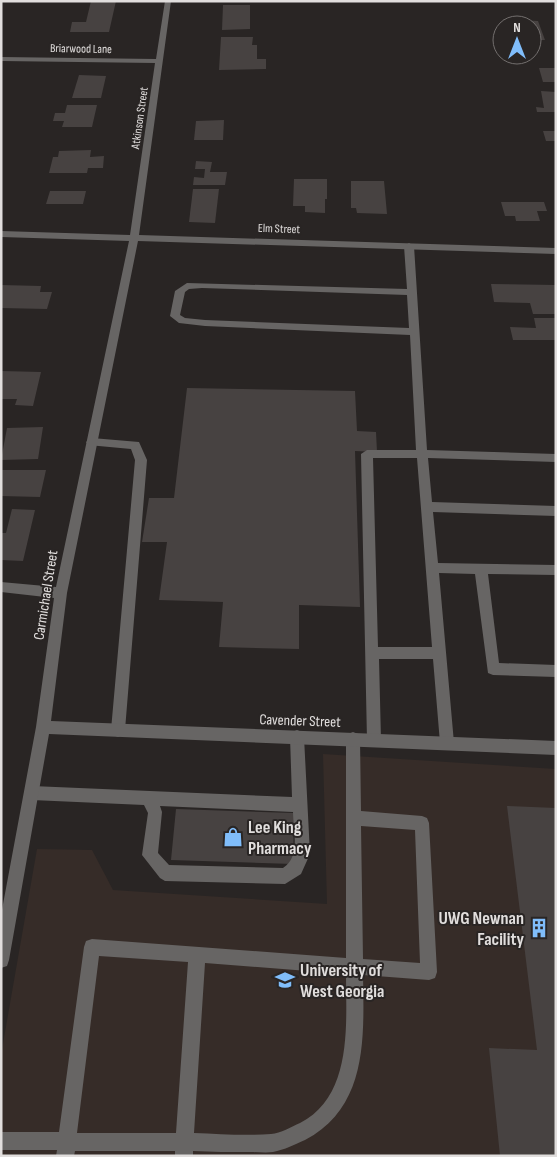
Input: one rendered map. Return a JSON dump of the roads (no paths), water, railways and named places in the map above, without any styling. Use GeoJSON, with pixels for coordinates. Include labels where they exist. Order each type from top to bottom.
{"type":"FeatureCollection","features":[{"type":"Feature","properties":{"kind":"street","name":"Atkinson Street"},"geometry":{"type":"LineString","coordinates":[[134,237],[168,1]]}},
{"type":"Feature","properties":{"kind":"street","name":"Briarwood Lane"},"geometry":{"type":"LineString","coordinates":[[1,59],[160,61]]}},
{"type":"Feature","properties":{"kind":"street","name":"Elm Street"},"geometry":{"type":"LineString","coordinates":[[1,234],[556,251]]}},
{"type":"Feature","properties":{"kind":"street","name":"Carmichael Street"},"geometry":{"type":"LineString","coordinates":[[1,960],[43,727],[61,593],[134,237]]}},
{"type":"Feature","properties":{"kind":"street"},"geometry":{"type":"LineString","coordinates":[[409,246],[422,454],[447,743]]}},
{"type":"Feature","properties":{"kind":"street"},"geometry":{"type":"LineString","coordinates":[[412,292],[188,286],[180,291],[175,316],[183,321],[205,323],[415,332]]}},
{"type":"Feature","properties":{"kind":"street"},"geometry":{"type":"LineString","coordinates":[[92,442],[135,445],[141,460],[118,730]]}},
{"type":"Feature","properties":{"kind":"street"},"geometry":{"type":"LineString","coordinates":[[374,740],[367,454],[556,458]]}},
{"type":"Feature","properties":{"kind":"street"},"geometry":{"type":"LineString","coordinates":[[427,507],[556,511]]}},
{"type":"Feature","properties":{"kind":"street"},"geometry":{"type":"LineString","coordinates":[[433,568],[556,570]]}},
{"type":"Feature","properties":{"kind":"street"},"geometry":{"type":"LineString","coordinates":[[481,568],[494,669],[556,671]]}},
{"type":"Feature","properties":{"kind":"street"},"geometry":{"type":"LineString","coordinates":[[1,587],[61,593]]}},
{"type":"Feature","properties":{"kind":"street"},"geometry":{"type":"LineString","coordinates":[[372,653],[440,652]]}},
{"type":"Feature","properties":{"kind":"street","name":"Cavender Street"},"geometry":{"type":"LineString","coordinates":[[43,727],[556,748]]}},
{"type":"Feature","properties":{"kind":"street"},"geometry":{"type":"LineString","coordinates":[[149,800],[155,812],[150,855],[165,873],[285,876],[296,869],[302,854],[297,737]]}},
{"type":"Feature","properties":{"kind":"street"},"geometry":{"type":"LineString","coordinates":[[1,1141],[66,1149],[185,1150],[273,1143],[294,1136],[323,1120],[339,1099],[350,1073],[355,1035],[353,739]]}},
{"type":"Feature","properties":{"kind":"street"},"geometry":{"type":"LineString","coordinates":[[32,793],[149,800],[300,805]]}},
{"type":"Feature","properties":{"kind":"street"},"geometry":{"type":"LineString","coordinates":[[66,1149],[92,947],[429,972],[422,823],[354,818]]}},
{"type":"Feature","properties":{"kind":"street"},"geometry":{"type":"LineString","coordinates":[[185,1150],[197,955]]}},
{"type":"Feature","properties":{"kind":"place","name":"Lee King Pharmacy"},"geometry":{"type":"Point","coordinates":[233,837]}},
{"type":"Feature","properties":{"kind":"place","name":"UWG Newnan Facility"},"geometry":{"type":"Point","coordinates":[539,928]}},
{"type":"Feature","properties":{"kind":"place","name":"University of West Georgia"},"geometry":{"type":"Point","coordinates":[285,980]}}]}
